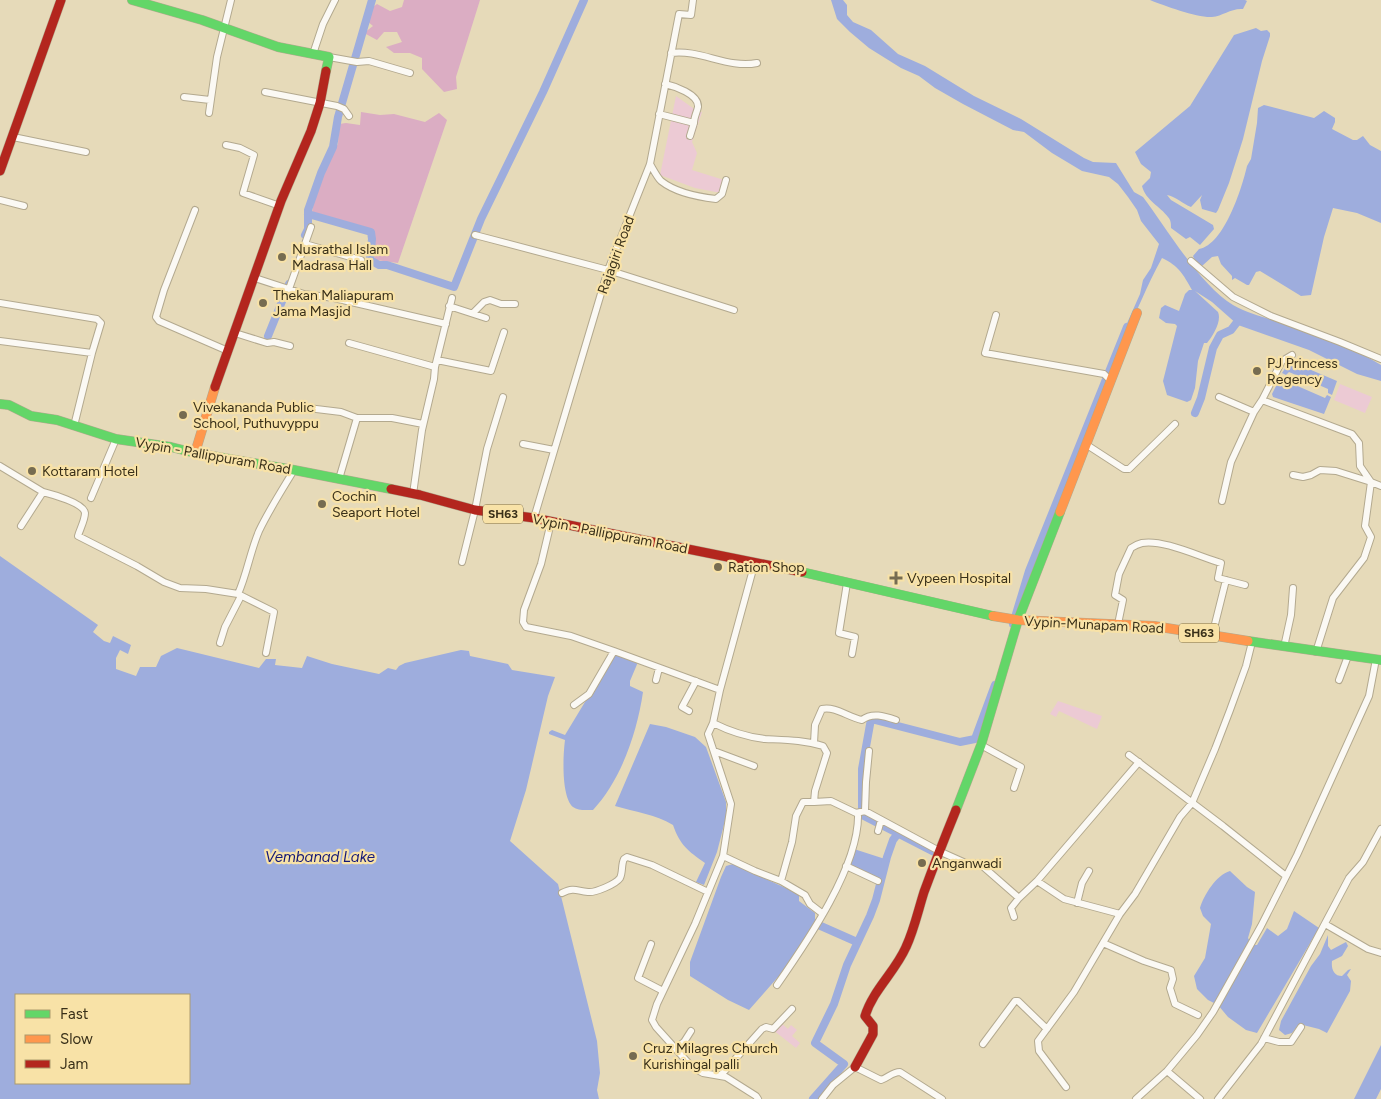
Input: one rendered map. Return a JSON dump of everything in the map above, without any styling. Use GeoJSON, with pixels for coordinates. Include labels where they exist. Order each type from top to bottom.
{"type":"FeatureCollection","features":[{"type":"Feature","properties":{"kind":"main road"},"geometry":{"type":"LineString","coordinates":[[0,171],[61,0]]}},
{"type":"Feature","properties":{"kind":"main road"},"geometry":{"type":"LineString","coordinates":[[132,0],[202,20],[225,30],[278,47],[329,57],[320,103],[311,131],[280,206],[220,372],[195,453]]}},
{"type":"Feature","properties":{"kind":"main road"},"geometry":{"type":"LineString","coordinates":[[855,1067],[873,1034],[872,1026],[865,1016],[868,1005],[900,958],[917,918],[924,893],[981,745],[1014,620],[1087,445],[1108,378],[1137,313]]}},
{"type":"Feature","properties":{"kind":"main road","name":"Vypin - Pallippuram Road"},"geometry":{"type":"LineString","coordinates":[[0,404],[9,405],[31,416],[57,420],[116,439],[171,447],[294,470],[413,494],[475,510],[534,518],[755,562],[1014,620]]}},
{"type":"Feature","properties":{"kind":"main road","name":"Vypin-Munapam Road"},"geometry":{"type":"LineString","coordinates":[[1014,620],[1154,626],[1316,652],[1379,659]]}},
{"type":"Feature","properties":{"kind":"street"},"geometry":{"type":"LineString","coordinates":[[209,113],[217,57],[231,0]]}},
{"type":"Feature","properties":{"kind":"street"},"geometry":{"type":"LineString","coordinates":[[313,54],[323,24],[335,0]]}},
{"type":"Feature","properties":{"kind":"street","name":"Rajagiri Road"},"geometry":{"type":"LineString","coordinates":[[534,518],[608,270],[650,164],[679,14],[691,15],[693,0]]}},
{"type":"Feature","properties":{"kind":"street"},"geometry":{"type":"LineString","coordinates":[[671,53],[698,54],[735,64],[746,65],[757,62]]}},
{"type":"Feature","properties":{"kind":"street"},"geometry":{"type":"LineString","coordinates":[[329,57],[354,62],[369,61],[410,73]]}},
{"type":"Feature","properties":{"kind":"street"},"geometry":{"type":"LineString","coordinates":[[665,84],[690,94],[696,101],[698,106],[690,136]]}},
{"type":"Feature","properties":{"kind":"street"},"geometry":{"type":"LineString","coordinates":[[265,92],[337,106],[344,109],[349,116]]}},
{"type":"Feature","properties":{"kind":"street"},"geometry":{"type":"LineString","coordinates":[[184,97],[210,100]]}},
{"type":"Feature","properties":{"kind":"street"},"geometry":{"type":"LineString","coordinates":[[659,114],[694,123]]}},
{"type":"Feature","properties":{"kind":"street"},"geometry":{"type":"LineString","coordinates":[[13,137],[86,152]]}},
{"type":"Feature","properties":{"kind":"street"},"geometry":{"type":"LineString","coordinates":[[226,145],[240,148],[254,155],[243,193],[280,206]]}},
{"type":"Feature","properties":{"kind":"street"},"geometry":{"type":"LineString","coordinates":[[650,164],[661,180],[700,197],[716,198],[722,194],[726,180]]}},
{"type":"Feature","properties":{"kind":"street"},"geometry":{"type":"LineString","coordinates":[[0,200],[24,206]]}},
{"type":"Feature","properties":{"kind":"street"},"geometry":{"type":"LineString","coordinates":[[195,210],[164,290],[156,317],[159,321],[228,351]]}},
{"type":"Feature","properties":{"kind":"street"},"geometry":{"type":"LineString","coordinates":[[287,288],[311,227]]}},
{"type":"Feature","properties":{"kind":"street"},"geometry":{"type":"LineString","coordinates":[[475,235],[608,270],[734,310]]}},
{"type":"Feature","properties":{"kind":"street"},"geometry":{"type":"LineString","coordinates":[[305,244],[361,260]]}},
{"type":"Feature","properties":{"kind":"street"},"geometry":{"type":"LineString","coordinates":[[1191,261],[1233,297],[1271,316],[1381,359]]}},
{"type":"Feature","properties":{"kind":"street"},"geometry":{"type":"LineString","coordinates":[[255,278],[304,294],[334,298],[446,324]]}},
{"type":"Feature","properties":{"kind":"street"},"geometry":{"type":"LineString","coordinates":[[413,494],[436,363],[452,298]]}},
{"type":"Feature","properties":{"kind":"street"},"geometry":{"type":"LineString","coordinates":[[473,313],[484,302],[490,300],[501,304],[515,304]]}},
{"type":"Feature","properties":{"kind":"street"},"geometry":{"type":"LineString","coordinates":[[0,303],[97,319],[101,323],[74,426]]}},
{"type":"Feature","properties":{"kind":"street"},"geometry":{"type":"LineString","coordinates":[[449,306],[486,318]]}},
{"type":"Feature","properties":{"kind":"street"},"geometry":{"type":"LineString","coordinates":[[996,314],[985,354],[1108,378]]}},
{"type":"Feature","properties":{"kind":"street"},"geometry":{"type":"LineString","coordinates":[[349,343],[436,363],[491,371],[504,332]]}},
{"type":"Feature","properties":{"kind":"street"},"geometry":{"type":"LineString","coordinates":[[235,333],[267,343],[274,342],[290,346]]}},
{"type":"Feature","properties":{"kind":"street"},"geometry":{"type":"LineString","coordinates":[[0,341],[92,353]]}},
{"type":"Feature","properties":{"kind":"street"},"geometry":{"type":"LineString","coordinates":[[1222,501],[1231,462],[1254,412],[1282,361],[1292,355]]}},
{"type":"Feature","properties":{"kind":"street"},"geometry":{"type":"LineString","coordinates":[[462,562],[475,510],[486,449],[503,397]]}},
{"type":"Feature","properties":{"kind":"street"},"geometry":{"type":"LineString","coordinates":[[1219,397],[1254,412]]}},
{"type":"Feature","properties":{"kind":"street"},"geometry":{"type":"LineString","coordinates":[[1262,400],[1352,434],[1359,442],[1360,466],[1370,482],[1365,526],[1371,537],[1364,558],[1333,598],[1316,652]]}},
{"type":"Feature","properties":{"kind":"street"},"geometry":{"type":"LineString","coordinates":[[308,408],[341,412],[357,418],[392,418],[424,424]]}},
{"type":"Feature","properties":{"kind":"street"},"geometry":{"type":"LineString","coordinates":[[339,479],[357,418]]}},
{"type":"Feature","properties":{"kind":"street"},"geometry":{"type":"LineString","coordinates":[[1087,445],[1124,469],[1129,469],[1175,424]]}},
{"type":"Feature","properties":{"kind":"street"},"geometry":{"type":"LineString","coordinates":[[91,498],[116,439]]}},
{"type":"Feature","properties":{"kind":"street"},"geometry":{"type":"LineString","coordinates":[[522,444],[554,450]]}},
{"type":"Feature","properties":{"kind":"street"},"geometry":{"type":"LineString","coordinates":[[0,466],[43,492],[73,502],[83,509],[85,513],[78,536],[164,582],[180,588],[206,589],[239,595],[274,612],[266,653]]}},
{"type":"Feature","properties":{"kind":"street"},"geometry":{"type":"LineString","coordinates":[[220,643],[244,581],[259,533],[294,470]]}},
{"type":"Feature","properties":{"kind":"street"},"geometry":{"type":"LineString","coordinates":[[1293,475],[1303,477],[1320,470],[1336,471],[1381,486]]}},
{"type":"Feature","properties":{"kind":"street"},"geometry":{"type":"LineString","coordinates":[[21,526],[43,492]]}},
{"type":"Feature","properties":{"kind":"street"},"geometry":{"type":"LineString","coordinates":[[551,522],[540,564],[524,610],[522,622],[526,627],[571,636],[720,690]]}},
{"type":"Feature","properties":{"kind":"street"},"geometry":{"type":"LineString","coordinates":[[1118,624],[1123,600],[1115,595],[1119,574],[1131,548],[1142,543],[1179,548],[1196,556],[1221,563],[1218,578],[1245,585]]}},
{"type":"Feature","properties":{"kind":"street"},"geometry":{"type":"LineString","coordinates":[[755,562],[720,690],[713,723],[708,734],[731,804],[723,856],[687,941],[656,1004],[652,1020],[692,1067],[703,1073],[721,1076],[758,1099]]}},
{"type":"Feature","properties":{"kind":"street"},"geometry":{"type":"LineString","coordinates":[[1212,636],[1226,580]]}},
{"type":"Feature","properties":{"kind":"street"},"geometry":{"type":"LineString","coordinates":[[847,582],[839,633],[855,637],[852,654]]}},
{"type":"Feature","properties":{"kind":"street"},"geometry":{"type":"LineString","coordinates":[[1284,647],[1291,616],[1293,588]]}},
{"type":"Feature","properties":{"kind":"street"},"geometry":{"type":"LineString","coordinates":[[1066,1087],[1038,1048],[1038,1041],[1074,992],[1180,817],[1192,803],[1246,666],[1252,642]]}},
{"type":"Feature","properties":{"kind":"street"},"geometry":{"type":"LineString","coordinates":[[574,705],[589,694],[614,651]]}},
{"type":"Feature","properties":{"kind":"street"},"geometry":{"type":"LineString","coordinates":[[1339,680],[1348,656]]}},
{"type":"Feature","properties":{"kind":"street"},"geometry":{"type":"LineString","coordinates":[[1136,1099],[1167,1071],[1198,1035],[1261,926],[1369,696],[1379,659]]}},
{"type":"Feature","properties":{"kind":"street"},"geometry":{"type":"LineString","coordinates":[[656,680],[659,668]]}},
{"type":"Feature","properties":{"kind":"street"},"geometry":{"type":"LineString","coordinates":[[689,711],[682,707],[696,681]]}},
{"type":"Feature","properties":{"kind":"street"},"geometry":{"type":"LineString","coordinates":[[814,743],[816,725],[822,709],[829,708],[862,720],[868,715],[878,715],[896,720]]}},
{"type":"Feature","properties":{"kind":"street"},"geometry":{"type":"LineString","coordinates":[[713,723],[728,731],[764,739],[782,739],[823,746],[827,753],[815,790],[814,802]]}},
{"type":"Feature","properties":{"kind":"street"},"geometry":{"type":"LineString","coordinates":[[981,745],[1021,767],[1014,788]]}},
{"type":"Feature","properties":{"kind":"street"},"geometry":{"type":"LineString","coordinates":[[714,751],[754,766]]}},
{"type":"Feature","properties":{"kind":"street"},"geometry":{"type":"LineString","coordinates":[[866,811],[869,752]]}},
{"type":"Feature","properties":{"kind":"street"},"geometry":{"type":"LineString","coordinates":[[1129,755],[1286,876]]}},
{"type":"Feature","properties":{"kind":"street"},"geometry":{"type":"LineString","coordinates":[[1014,917],[1011,908],[1019,898],[1037,881],[1139,762]]}},
{"type":"Feature","properties":{"kind":"street"},"geometry":{"type":"LineString","coordinates":[[781,881],[792,842],[796,816],[803,802],[831,801],[858,813],[866,811],[941,852],[970,865],[976,863],[982,865],[1019,898]]}},
{"type":"Feature","properties":{"kind":"street"},"geometry":{"type":"LineString","coordinates":[[778,985],[821,918],[846,866],[858,825],[858,813]]}},
{"type":"Feature","properties":{"kind":"street"},"geometry":{"type":"LineString","coordinates":[[878,831],[881,820]]}},
{"type":"Feature","properties":{"kind":"street"},"geometry":{"type":"LineString","coordinates":[[1218,1099],[1264,1038],[1349,878],[1364,862],[1381,829]]}},
{"type":"Feature","properties":{"kind":"street"},"geometry":{"type":"LineString","coordinates":[[723,856],[781,881],[805,895],[821,918]]}},
{"type":"Feature","properties":{"kind":"street"},"geometry":{"type":"LineString","coordinates":[[562,892],[574,889],[589,893],[615,883],[621,877],[622,862],[627,857],[652,865],[708,892]]}},
{"type":"Feature","properties":{"kind":"street"},"geometry":{"type":"LineString","coordinates":[[846,866],[878,881]]}},
{"type":"Feature","properties":{"kind":"street"},"geometry":{"type":"LineString","coordinates":[[1077,903],[1082,883],[1089,871]]}},
{"type":"Feature","properties":{"kind":"street"},"geometry":{"type":"LineString","coordinates":[[1037,881],[1064,899],[1120,914]]}},
{"type":"Feature","properties":{"kind":"street"},"geometry":{"type":"LineString","coordinates":[[1325,924],[1368,949],[1381,953]]}},
{"type":"Feature","properties":{"kind":"street"},"geometry":{"type":"LineString","coordinates":[[1103,943],[1170,970],[1173,979],[1170,994],[1175,1004],[1198,1014]]}},
{"type":"Feature","properties":{"kind":"street"},"geometry":{"type":"LineString","coordinates":[[651,944],[638,978],[662,991]]}},
{"type":"Feature","properties":{"kind":"street"},"geometry":{"type":"LineString","coordinates":[[983,1044],[1013,1001],[1018,1001],[1047,1029]]}},
{"type":"Feature","properties":{"kind":"street"},"geometry":{"type":"LineString","coordinates":[[721,1076],[762,1029],[766,1027],[773,1029],[792,1009]]}},
{"type":"Feature","properties":{"kind":"street"},"geometry":{"type":"LineString","coordinates":[[1264,1038],[1280,1042],[1291,1042],[1301,1027]]}},
{"type":"Feature","properties":{"kind":"street"},"geometry":{"type":"LineString","coordinates":[[676,1048],[684,1042],[691,1031]]}},
{"type":"Feature","properties":{"kind":"street"},"geometry":{"type":"LineString","coordinates":[[822,1099],[833,1086],[855,1067],[881,1080],[887,1078],[893,1072],[900,1072],[942,1099]]}},
{"type":"Feature","properties":{"kind":"street"},"geometry":{"type":"LineString","coordinates":[[1167,1071],[1200,1099]]}},
{"type":"Feature","properties":{"kind":"shaded area"},"geometry":{"type":"Polygon","coordinates":[[[404,0],[480,0],[456,77],[457,89],[444,92],[422,69],[422,58],[410,53],[394,53],[386,47],[402,42],[397,32],[384,32],[377,40],[364,33],[373,26],[367,21],[369,10],[377,4],[390,11],[402,7],[404,0]]]}},
{"type":"Feature","properties":{"kind":"shaded area"},"geometry":{"type":"Polygon","coordinates":[[[676,96],[697,111],[702,112],[692,142],[697,153],[692,170],[724,180],[721,193],[695,188],[660,175],[676,96]]]}},
{"type":"Feature","properties":{"kind":"shaded area"},"geometry":{"type":"Polygon","coordinates":[[[361,112],[380,115],[394,114],[425,122],[439,113],[447,120],[398,263],[376,260],[374,257],[374,235],[311,217],[316,192],[328,162],[338,144],[339,124],[360,125],[361,112]]]}},
{"type":"Feature","properties":{"kind":"shaded area"},"geometry":{"type":"Polygon","coordinates":[[[1340,384],[1372,397],[1365,413],[1334,400],[1340,384]]]}},
{"type":"Feature","properties":{"kind":"shaded area"},"geometry":{"type":"Polygon","coordinates":[[[1058,701],[1102,716],[1097,729],[1059,711],[1056,717],[1050,714],[1058,701]]]}},
{"type":"Feature","properties":{"kind":"shaded area"},"geometry":{"type":"Polygon","coordinates":[[[781,1023],[788,1029],[791,1025],[797,1030],[792,1036],[800,1043],[796,1048],[773,1030],[781,1023]]]}},
{"type":"Feature","properties":{"kind":"water"},"geometry":{"type":"Polygon","coordinates":[[[831,0],[843,0],[847,5],[847,15],[853,22],[871,30],[898,54],[925,66],[974,96],[1021,119],[1084,158],[1093,162],[1116,163],[1134,192],[1143,197],[1196,270],[1221,296],[1247,312],[1290,325],[1348,348],[1370,359],[1381,365],[1381,381],[1357,374],[1309,350],[1238,325],[1212,302],[1195,291],[1218,312],[1218,324],[1207,343],[1204,343],[1198,361],[1195,388],[1191,400],[1187,402],[1167,395],[1163,381],[1177,326],[1166,323],[1159,318],[1161,308],[1165,305],[1179,311],[1185,294],[1192,290],[1180,271],[1173,264],[1162,258],[1122,342],[1124,330],[1140,294],[1143,280],[1151,268],[1159,244],[1141,221],[1137,210],[1118,184],[1109,177],[1082,171],[1052,153],[1024,132],[1013,130],[963,104],[935,88],[919,76],[901,68],[869,48],[837,19],[831,0]]]}},
{"type":"Feature","properties":{"kind":"water"},"geometry":{"type":"Polygon","coordinates":[[[1150,0],[1247,1],[1243,9],[1206,17],[1190,14],[1150,0]]]}},
{"type":"Feature","properties":{"kind":"water"},"geometry":{"type":"Polygon","coordinates":[[[1256,28],[1261,31],[1267,30],[1270,36],[1243,139],[1218,210],[1216,213],[1202,209],[1200,200],[1202,195],[1191,207],[1167,195],[1171,200],[1213,225],[1214,229],[1200,245],[1190,237],[1186,239],[1171,228],[1169,218],[1147,196],[1142,186],[1150,178],[1151,172],[1141,164],[1135,152],[1190,106],[1234,35],[1256,28]]]}},
{"type":"Feature","properties":{"kind":"water"},"geometry":{"type":"Polygon","coordinates":[[[1264,105],[1314,118],[1324,111],[1335,118],[1332,129],[1353,140],[1363,136],[1370,145],[1381,151],[1381,223],[1357,213],[1333,208],[1324,237],[1311,295],[1301,296],[1260,271],[1256,272],[1249,285],[1247,285],[1235,278],[1232,280],[1232,276],[1221,264],[1218,256],[1212,257],[1202,266],[1195,261],[1193,256],[1199,249],[1208,245],[1224,227],[1236,201],[1251,159],[1258,108],[1264,105]]]}},
{"type":"Feature","properties":{"kind":"water"},"geometry":{"type":"Polygon","coordinates":[[[1290,361],[1337,381],[1332,395],[1328,393],[1328,389],[1289,372],[1286,375],[1282,373],[1290,361]]]}},
{"type":"Feature","properties":{"kind":"water"},"geometry":{"type":"Polygon","coordinates":[[[1281,376],[1285,377],[1286,381],[1325,398],[1327,395],[1331,397],[1324,414],[1273,397],[1272,394],[1281,376]]]}},
{"type":"Feature","properties":{"kind":"water","name":"Vembanad Lake"},"geometry":{"type":"Polygon","coordinates":[[[0,556],[98,625],[93,632],[104,641],[110,643],[113,636],[131,645],[128,654],[120,650],[116,658],[116,669],[136,676],[140,667],[156,667],[161,656],[177,648],[259,668],[266,659],[276,659],[275,665],[302,668],[307,656],[332,664],[379,674],[388,668],[396,670],[405,663],[461,650],[469,651],[470,656],[508,664],[512,670],[555,677],[548,696],[526,790],[510,841],[558,884],[597,1041],[600,1073],[597,1090],[599,1099],[0,1099],[0,556]]]}},
{"type":"Feature","properties":{"kind":"water"},"geometry":{"type":"Polygon","coordinates":[[[617,653],[638,662],[630,681],[630,686],[643,692],[637,724],[620,770],[603,798],[593,810],[577,809],[569,802],[566,794],[563,765],[565,740],[549,734],[549,732],[552,730],[565,735],[611,659],[617,653]]]}},
{"type":"Feature","properties":{"kind":"water"},"geometry":{"type":"Polygon","coordinates":[[[650,724],[666,727],[695,737],[706,747],[726,802],[726,817],[717,852],[704,885],[696,882],[705,863],[685,847],[673,825],[652,816],[615,806],[650,724]]]}},
{"type":"Feature","properties":{"kind":"water"},"geometry":{"type":"Polygon","coordinates":[[[854,849],[885,859],[879,879],[848,863],[854,849]]]}},
{"type":"Feature","properties":{"kind":"water"},"geometry":{"type":"Polygon","coordinates":[[[733,864],[799,894],[799,901],[815,913],[815,921],[812,928],[785,969],[749,1010],[728,1000],[690,976],[690,962],[721,877],[726,866],[733,864]]]}},
{"type":"Feature","properties":{"kind":"water"},"geometry":{"type":"Polygon","coordinates":[[[1230,871],[1255,892],[1252,924],[1248,938],[1252,945],[1257,945],[1267,928],[1278,936],[1287,929],[1294,911],[1319,928],[1257,1033],[1246,1030],[1228,1017],[1218,1005],[1208,1000],[1197,989],[1194,976],[1205,958],[1211,924],[1203,916],[1200,908],[1204,897],[1215,881],[1230,871]]]}},
{"type":"Feature","properties":{"kind":"water"},"geometry":{"type":"Polygon","coordinates":[[[1328,935],[1328,946],[1331,950],[1346,942],[1348,946],[1342,956],[1332,961],[1332,964],[1334,972],[1339,976],[1342,976],[1351,969],[1347,975],[1351,981],[1350,991],[1327,1033],[1299,1024],[1292,1033],[1285,1035],[1279,1030],[1281,1021],[1311,966],[1320,954],[1328,935]]]}},
{"type":"Feature","properties":{"kind":"water"},"geometry":{"type":"Polygon","coordinates":[[[1381,1045],[1381,1089],[1376,1099],[1354,1099],[1381,1045]]]}},
{"type":"Feature","properties":{"kind":"waterway"},"geometry":{"type":"LineString","coordinates":[[305,235],[308,229],[308,210],[321,173],[333,147],[338,117],[372,0]]}},
{"type":"Feature","properties":{"kind":"waterway"},"geometry":{"type":"LineString","coordinates":[[308,214],[371,232],[370,260],[379,265],[387,265],[454,287],[481,219],[543,92],[584,0]]}},
{"type":"Feature","properties":{"kind":"waterway"},"geometry":{"type":"LineString","coordinates":[[268,336],[289,284]]}},
{"type":"Feature","properties":{"kind":"waterway"},"geometry":{"type":"LineString","coordinates":[[1195,413],[1201,398],[1213,348],[1220,335],[1231,330],[1241,317]]}},
{"type":"Feature","properties":{"kind":"waterway"},"geometry":{"type":"LineString","coordinates":[[1013,624],[1029,571],[1127,327]]}},
{"type":"Feature","properties":{"kind":"waterway"},"geometry":{"type":"LineString","coordinates":[[936,853],[862,815],[862,769],[871,719],[960,742],[975,739],[995,685]]}},
{"type":"Feature","properties":{"kind":"waterway"},"geometry":{"type":"LineString","coordinates":[[813,1099],[844,1064],[815,1043],[834,1004],[847,965],[870,916],[887,857],[893,840],[899,832]]}},
{"type":"Feature","properties":{"kind":"waterway"},"geometry":{"type":"LineString","coordinates":[[814,923],[857,942]]}},
{"type":"Feature","properties":{"kind":"traffic: fast"},"geometry":{"type":"LineString","coordinates":[[132,0],[202,20],[278,47],[329,57],[326,71]]}},
{"type":"Feature","properties":{"kind":"traffic: fast"},"geometry":{"type":"LineString","coordinates":[[0,404],[9,405],[31,416],[57,420],[116,439],[171,447],[391,489]]}},
{"type":"Feature","properties":{"kind":"traffic: fast"},"geometry":{"type":"LineString","coordinates":[[956,810],[981,745],[1018,620],[1060,512]]}},
{"type":"Feature","properties":{"kind":"traffic: fast"},"geometry":{"type":"LineString","coordinates":[[802,572],[993,616]]}},
{"type":"Feature","properties":{"kind":"traffic: fast"},"geometry":{"type":"LineString","coordinates":[[1248,641],[1381,660]]}},
{"type":"Feature","properties":{"kind":"traffic: slow"},"geometry":{"type":"LineString","coordinates":[[1060,512],[1137,313]]}},
{"type":"Feature","properties":{"kind":"traffic: slow"},"geometry":{"type":"LineString","coordinates":[[195,453],[215,387]]}},
{"type":"Feature","properties":{"kind":"traffic: slow"},"geometry":{"type":"LineString","coordinates":[[993,616],[1018,620],[1154,626],[1248,641]]}},
{"type":"Feature","properties":{"kind":"traffic: jam"},"geometry":{"type":"LineString","coordinates":[[0,171],[61,0]]}},
{"type":"Feature","properties":{"kind":"traffic: jam"},"geometry":{"type":"LineString","coordinates":[[215,387],[281,201],[311,131],[320,103],[326,71]]}},
{"type":"Feature","properties":{"kind":"traffic: jam"},"geometry":{"type":"LineString","coordinates":[[391,489],[475,510],[534,518],[802,572]]}},
{"type":"Feature","properties":{"kind":"traffic: jam"},"geometry":{"type":"LineString","coordinates":[[855,1067],[873,1034],[873,1026],[865,1016],[873,998],[906,947],[924,892],[956,810]]}},
{"type":"Feature","properties":{"kind":"place","name":"Nusrathal Islam Madrasa Hall"},"geometry":{"type":"Point","coordinates":[282,257]}},
{"type":"Feature","properties":{"kind":"place","name":"Thekan Maliapuram Jama Masjid"},"geometry":{"type":"Point","coordinates":[263,303]}},
{"type":"Feature","properties":{"kind":"place","name":"PJ Princess Regency"},"geometry":{"type":"Point","coordinates":[1257,371]}},
{"type":"Feature","properties":{"kind":"place","name":"Vivekananda Public School, Puthuvyppu"},"geometry":{"type":"Point","coordinates":[183,415]}},
{"type":"Feature","properties":{"kind":"place","name":"Kottaram Hotel"},"geometry":{"type":"Point","coordinates":[32,471]}},
{"type":"Feature","properties":{"kind":"place","name":"Cochin Seaport Hotel"},"geometry":{"type":"Point","coordinates":[322,504]}},
{"type":"Feature","properties":{"kind":"place","name":"Ration Shop"},"geometry":{"type":"Point","coordinates":[718,567]}},
{"type":"Feature","properties":{"kind":"place","name":"Vypeen Hospital"},"geometry":{"type":"Point","coordinates":[896,578]}},
{"type":"Feature","properties":{"kind":"place","name":"Anganwadi"},"geometry":{"type":"Point","coordinates":[922,863]}},
{"type":"Feature","properties":{"kind":"place","name":"Cruz Milagres Church Kurishingal palli"},"geometry":{"type":"Point","coordinates":[633,1056]}}]}
